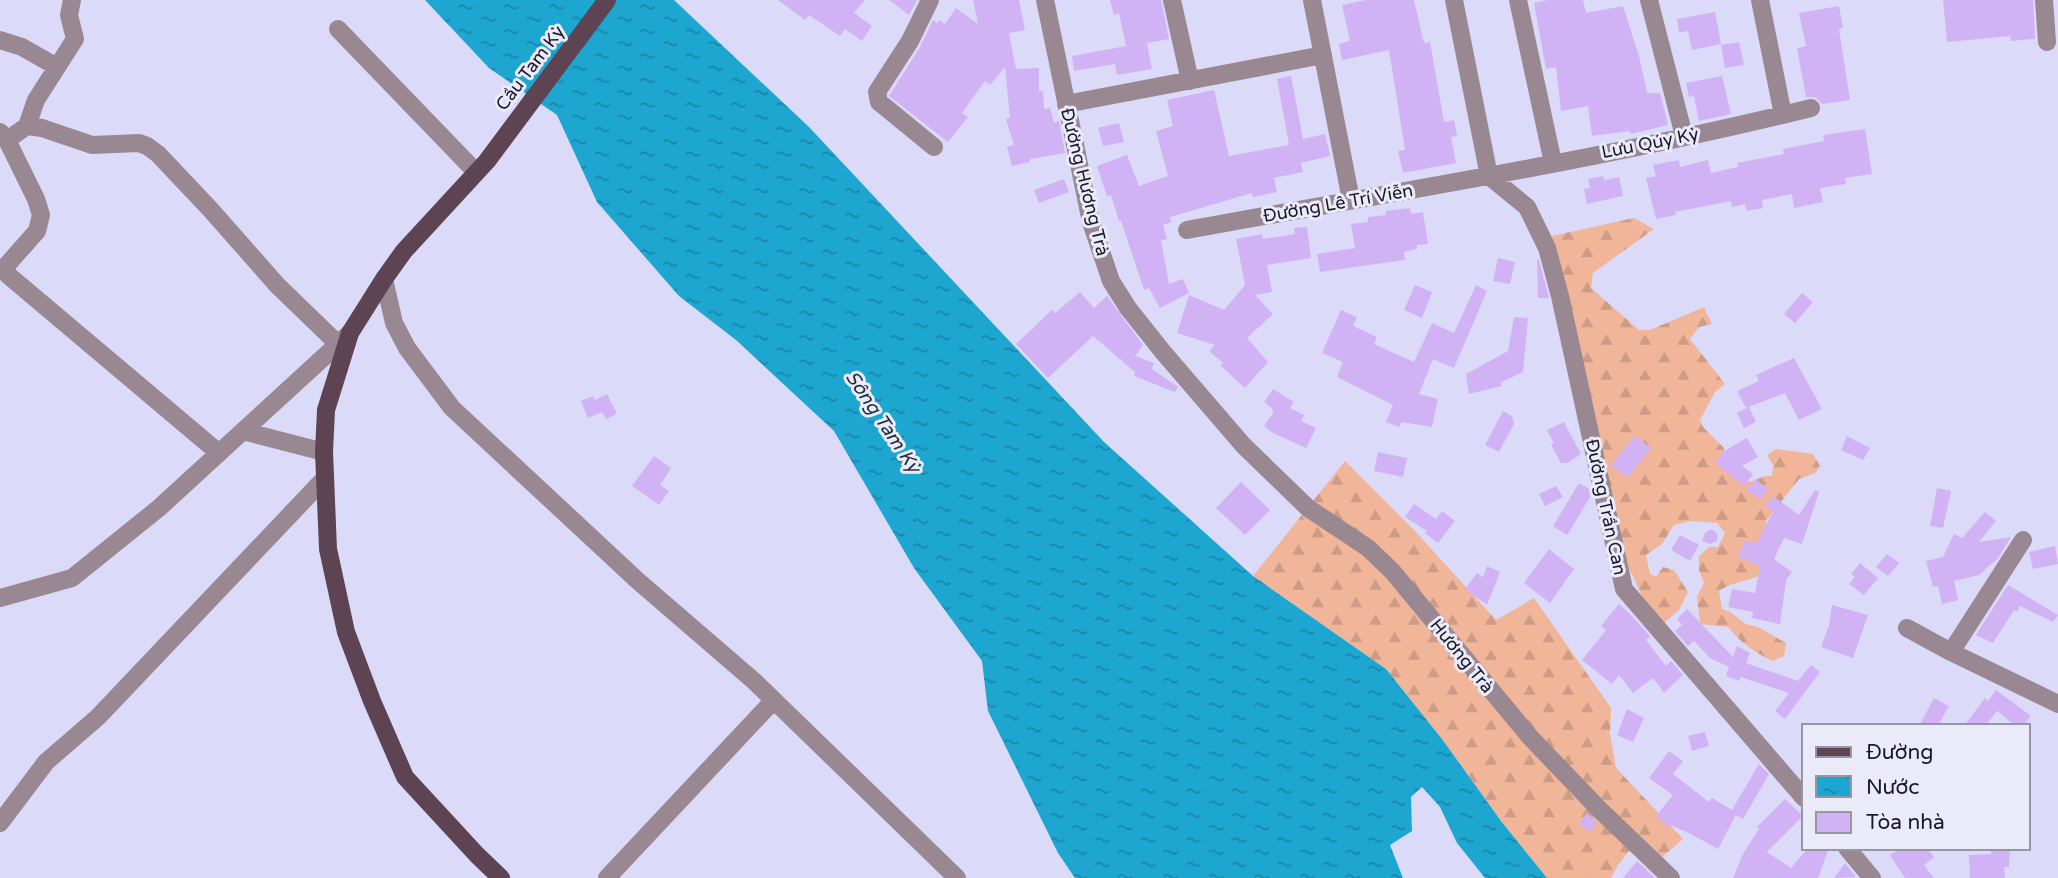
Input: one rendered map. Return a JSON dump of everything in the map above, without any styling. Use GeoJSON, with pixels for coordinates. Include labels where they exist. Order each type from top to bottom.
{"type":"FeatureCollection","features":[{"type":"Feature","properties":{"kind":"main road","name":"Cầu Tam Kỳ"},"geometry":{"type":"LineString","coordinates":[[501,878],[405,777],[346,632],[328,549],[324,452],[326,410],[344,339],[384,279],[404,251],[481,166],[607,0]]}},
{"type":"Feature","properties":{"kind":"street"},"geometry":{"type":"LineString","coordinates":[[27,126],[36,100],[75,39],[69,15],[72,0]]}},
{"type":"Feature","properties":{"kind":"street"},"geometry":{"type":"LineString","coordinates":[[930,0],[910,41],[877,92],[879,102],[934,147]]}},
{"type":"Feature","properties":{"kind":"street","name":"Đường Hương Trà"},"geometry":{"type":"LineString","coordinates":[[1045,0],[1091,222],[1111,281],[1163,352],[1243,445]]}},
{"type":"Feature","properties":{"kind":"street"},"geometry":{"type":"LineString","coordinates":[[1172,0],[1190,81]]}},
{"type":"Feature","properties":{"kind":"street"},"geometry":{"type":"LineString","coordinates":[[1312,0],[1351,200]]}},
{"type":"Feature","properties":{"kind":"street"},"geometry":{"type":"LineString","coordinates":[[1454,0],[1489,176]]}},
{"type":"Feature","properties":{"kind":"street"},"geometry":{"type":"LineString","coordinates":[[1518,0],[1553,163]]}},
{"type":"Feature","properties":{"kind":"street"},"geometry":{"type":"LineString","coordinates":[[1649,0],[1684,136]]}},
{"type":"Feature","properties":{"kind":"street"},"geometry":{"type":"LineString","coordinates":[[1760,0],[1783,115]]}},
{"type":"Feature","properties":{"kind":"street"},"geometry":{"type":"LineString","coordinates":[[2044,0],[2047,42]]}},
{"type":"Feature","properties":{"kind":"street"},"geometry":{"type":"LineString","coordinates":[[338,29],[481,166]]}},
{"type":"Feature","properties":{"kind":"street"},"geometry":{"type":"LineString","coordinates":[[0,40],[22,47],[57,67]]}},
{"type":"Feature","properties":{"kind":"street"},"geometry":{"type":"LineString","coordinates":[[1066,104],[1323,55]]}},
{"type":"Feature","properties":{"kind":"street","name":"Lưu Qúy Kỳ"},"geometry":{"type":"LineString","coordinates":[[1489,176],[1811,108]]}},
{"type":"Feature","properties":{"kind":"street"},"geometry":{"type":"LineString","coordinates":[[0,580],[6,596],[72,578],[159,508],[344,339],[277,285],[158,154],[139,143],[92,145],[42,128],[27,126],[3,136],[36,199],[41,215],[37,231],[6,266],[4,274],[219,453]]}},
{"type":"Feature","properties":{"kind":"street","name":"Đường Lê Trí Viễn"},"geometry":{"type":"LineString","coordinates":[[1187,230],[1489,176]]}},
{"type":"Feature","properties":{"kind":"street","name":"Đường Trần Can"},"geometry":{"type":"LineString","coordinates":[[1489,176],[1527,207],[1547,248],[1560,296],[1624,589],[1802,796]]}},
{"type":"Feature","properties":{"kind":"street"},"geometry":{"type":"LineString","coordinates":[[384,279],[394,323],[407,348],[452,408],[638,581],[754,681],[957,878]]}},
{"type":"Feature","properties":{"kind":"street"},"geometry":{"type":"LineString","coordinates":[[243,431],[324,452]]}},
{"type":"Feature","properties":{"kind":"street","name":"Hương Trà"},"geometry":{"type":"LineString","coordinates":[[1243,445],[1302,502],[1368,548],[1392,571],[1530,737],[1598,808],[1671,878]]}},
{"type":"Feature","properties":{"kind":"street"},"geometry":{"type":"LineString","coordinates":[[0,823],[46,762],[98,716],[325,478]]}},
{"type":"Feature","properties":{"kind":"street"},"geometry":{"type":"LineString","coordinates":[[1951,652],[2023,540]]}},
{"type":"Feature","properties":{"kind":"street"},"geometry":{"type":"LineString","coordinates":[[1907,628],[2058,704]]}},
{"type":"Feature","properties":{"kind":"street"},"geometry":{"type":"LineString","coordinates":[[607,878],[774,701]]}},
{"type":"Feature","properties":{"kind":"street"},"geometry":{"type":"LineString","coordinates":[[1849,850],[1872,878]]}},
{"type":"Feature","properties":{"kind":"green space"},"geometry":{"type":"Polygon","coordinates":[[[1634,218],[1654,229],[1593,273],[1591,288],[1639,330],[1650,330],[1704,307],[1712,324],[1699,327],[1690,339],[1725,384],[1715,392],[1700,420],[1703,427],[1724,448],[1726,465],[1750,482],[1772,476],[1773,465],[1767,455],[1776,449],[1813,454],[1820,466],[1815,473],[1799,479],[1766,521],[1776,552],[1768,569],[1758,576],[1719,591],[1722,609],[1786,643],[1784,656],[1773,661],[1749,647],[1728,627],[1700,624],[1697,596],[1704,583],[1699,570],[1699,556],[1709,547],[1718,547],[1725,533],[1717,523],[1690,521],[1674,525],[1662,544],[1646,555],[1650,574],[1656,577],[1663,567],[1674,570],[1688,592],[1679,610],[1664,623],[1646,605],[1621,550],[1552,247],[1552,236],[1634,218]]]}},
{"type":"Feature","properties":{"kind":"green space"},"geometry":{"type":"Polygon","coordinates":[[[1345,461],[1415,531],[1496,620],[1534,598],[1611,708],[1610,734],[1616,768],[1683,839],[1653,865],[1631,849],[1611,878],[1547,878],[1386,669],[1253,576],[1345,461]]]}},
{"type":"Feature","properties":{"kind":"water","name":"Sông Tam Kỳ"},"geometry":{"type":"Polygon","coordinates":[[[425,0],[674,0],[809,127],[1104,442],[1253,576],[1386,669],[1547,878],[1485,878],[1457,843],[1440,807],[1422,787],[1411,797],[1412,831],[1390,845],[1403,878],[1075,878],[1058,853],[988,711],[982,661],[914,568],[834,431],[736,340],[679,296],[597,202],[557,115],[489,68],[425,0]]]}},
{"type":"Feature","properties":{"kind":"building"},"geometry":{"type":"Polygon","coordinates":[[[778,0],[865,0],[854,13],[872,26],[862,41],[845,29],[840,36],[809,15],[805,20],[778,0]]]}},
{"type":"Feature","properties":{"kind":"building"},"geometry":{"type":"Polygon","coordinates":[[[889,0],[917,0],[909,15],[889,0]]]}},
{"type":"Feature","properties":{"kind":"building"},"geometry":{"type":"Polygon","coordinates":[[[973,0],[1019,0],[1025,30],[1009,33],[1016,69],[1039,68],[1039,91],[1043,91],[1044,109],[1050,108],[1054,123],[1059,121],[1065,153],[1030,159],[1030,162],[1012,166],[1007,147],[1014,145],[1006,119],[1010,118],[1005,67],[990,85],[985,81],[962,113],[968,117],[948,142],[889,96],[920,47],[933,20],[937,23],[940,20],[945,24],[956,8],[978,24],[973,0]]]}},
{"type":"Feature","properties":{"kind":"building"},"geometry":{"type":"Polygon","coordinates":[[[1110,0],[1161,0],[1169,39],[1147,43],[1152,69],[1117,75],[1115,64],[1074,71],[1072,56],[1126,46],[1119,13],[1114,15],[1110,0]]]}},
{"type":"Feature","properties":{"kind":"building"},"geometry":{"type":"Polygon","coordinates":[[[1366,0],[1414,0],[1424,43],[1430,42],[1444,122],[1454,120],[1457,136],[1451,137],[1456,163],[1403,173],[1398,151],[1405,150],[1389,50],[1342,60],[1339,44],[1350,41],[1342,5],[1366,0]]]}},
{"type":"Feature","properties":{"kind":"building"},"geometry":{"type":"Polygon","coordinates":[[[1548,0],[1583,0],[1586,13],[1623,6],[1639,56],[1647,93],[1660,93],[1668,125],[1631,134],[1630,131],[1592,136],[1588,106],[1561,111],[1556,67],[1546,69],[1534,3],[1548,0]]]}},
{"type":"Feature","properties":{"kind":"building"},"geometry":{"type":"Polygon","coordinates":[[[1943,0],[2033,0],[2035,39],[2011,41],[2010,36],[1947,42],[1943,0]]]}},
{"type":"Feature","properties":{"kind":"building"},"geometry":{"type":"Polygon","coordinates":[[[1839,6],[1843,28],[1839,29],[1850,100],[1822,104],[1815,97],[1806,97],[1797,48],[1806,46],[1799,13],[1839,6]]]}},
{"type":"Feature","properties":{"kind":"building"},"geometry":{"type":"Polygon","coordinates":[[[1715,12],[1721,44],[1692,50],[1688,31],[1679,33],[1677,19],[1715,12]]]}},
{"type":"Feature","properties":{"kind":"building"},"geometry":{"type":"Polygon","coordinates":[[[1739,42],[1744,65],[1725,68],[1721,45],[1739,42]]]}},
{"type":"Feature","properties":{"kind":"building"},"geometry":{"type":"Polygon","coordinates":[[[1291,76],[1303,139],[1325,134],[1330,156],[1301,163],[1303,172],[1274,178],[1277,192],[1253,197],[1252,193],[1170,217],[1171,222],[1163,225],[1167,239],[1161,240],[1169,284],[1183,279],[1189,293],[1160,308],[1149,288],[1144,290],[1121,221],[1111,195],[1107,196],[1097,166],[1127,155],[1139,186],[1168,176],[1156,131],[1173,126],[1167,100],[1214,90],[1229,156],[1289,145],[1277,79],[1291,76]]]}},
{"type":"Feature","properties":{"kind":"building"},"geometry":{"type":"Polygon","coordinates":[[[1722,76],[1731,114],[1699,121],[1694,96],[1689,97],[1686,83],[1722,76]]]}},
{"type":"Feature","properties":{"kind":"building"},"geometry":{"type":"Polygon","coordinates":[[[1119,123],[1124,142],[1103,146],[1098,128],[1119,123]]]}},
{"type":"Feature","properties":{"kind":"building"},"geometry":{"type":"Polygon","coordinates":[[[1865,129],[1872,174],[1845,178],[1846,184],[1820,188],[1823,202],[1794,208],[1792,194],[1762,200],[1763,208],[1747,211],[1745,204],[1732,207],[1731,201],[1675,212],[1676,215],[1656,219],[1646,178],[1656,176],[1653,165],[1679,160],[1680,167],[1708,160],[1711,173],[1738,167],[1737,163],[1784,154],[1783,149],[1824,141],[1823,135],[1865,129]]]}},
{"type":"Feature","properties":{"kind":"building"},"geometry":{"type":"Polygon","coordinates":[[[1603,176],[1604,180],[1619,177],[1623,196],[1587,204],[1584,189],[1590,188],[1588,179],[1603,176]]]}},
{"type":"Feature","properties":{"kind":"building"},"geometry":{"type":"Polygon","coordinates":[[[1064,179],[1069,192],[1039,203],[1034,190],[1064,179]]]}},
{"type":"Feature","properties":{"kind":"building"},"geometry":{"type":"Polygon","coordinates":[[[1410,208],[1411,214],[1423,212],[1428,244],[1417,245],[1417,249],[1404,252],[1405,260],[1320,272],[1317,254],[1355,248],[1351,224],[1368,222],[1368,217],[1386,215],[1386,211],[1410,208]]]}},
{"type":"Feature","properties":{"kind":"building"},"geometry":{"type":"Polygon","coordinates":[[[1307,227],[1311,258],[1267,265],[1272,292],[1255,295],[1273,314],[1247,338],[1268,362],[1245,388],[1209,351],[1215,345],[1177,333],[1189,295],[1224,310],[1245,285],[1236,239],[1262,234],[1263,239],[1295,234],[1294,228],[1307,227]]]}},
{"type":"Feature","properties":{"kind":"building"},"geometry":{"type":"Polygon","coordinates":[[[1498,258],[1515,262],[1510,284],[1493,281],[1498,258]]]}},
{"type":"Feature","properties":{"kind":"building"},"geometry":{"type":"Polygon","coordinates":[[[1539,260],[1549,298],[1538,298],[1539,260]]]}},
{"type":"Feature","properties":{"kind":"building"},"geometry":{"type":"Polygon","coordinates":[[[1415,285],[1432,292],[1422,318],[1404,310],[1415,285]]]}},
{"type":"Feature","properties":{"kind":"building"},"geometry":{"type":"Polygon","coordinates":[[[1476,285],[1487,291],[1454,368],[1433,359],[1419,394],[1438,399],[1432,427],[1402,422],[1399,427],[1386,422],[1393,405],[1337,377],[1343,362],[1322,353],[1341,310],[1357,317],[1353,326],[1377,337],[1374,344],[1414,362],[1432,323],[1454,333],[1476,285]]]}},
{"type":"Feature","properties":{"kind":"building"},"geometry":{"type":"Polygon","coordinates":[[[1080,292],[1094,308],[1107,296],[1143,345],[1135,356],[1154,363],[1152,369],[1178,387],[1175,392],[1134,376],[1135,372],[1093,336],[1048,378],[1016,344],[1052,310],[1055,313],[1080,292]]]}},
{"type":"Feature","properties":{"kind":"building"},"geometry":{"type":"Polygon","coordinates":[[[1802,293],[1813,302],[1795,323],[1784,314],[1802,293]]]}},
{"type":"Feature","properties":{"kind":"building"},"geometry":{"type":"Polygon","coordinates":[[[1514,317],[1528,318],[1523,372],[1500,383],[1502,386],[1469,394],[1466,374],[1508,351],[1514,317]]]}},
{"type":"Feature","properties":{"kind":"building"},"geometry":{"type":"Polygon","coordinates":[[[1794,358],[1822,409],[1799,420],[1785,393],[1746,408],[1737,391],[1759,381],[1756,375],[1794,358]]]}},
{"type":"Feature","properties":{"kind":"building"},"geometry":{"type":"Polygon","coordinates":[[[1273,389],[1294,402],[1290,408],[1304,415],[1301,421],[1316,428],[1306,448],[1264,426],[1274,412],[1264,402],[1273,389]]]}},
{"type":"Feature","properties":{"kind":"building"},"geometry":{"type":"Polygon","coordinates":[[[607,394],[617,414],[606,419],[602,412],[588,418],[581,401],[593,396],[595,400],[607,394]]]}},
{"type":"Feature","properties":{"kind":"building"},"geometry":{"type":"Polygon","coordinates":[[[1749,407],[1756,422],[1744,428],[1737,413],[1749,407]]]}},
{"type":"Feature","properties":{"kind":"building"},"geometry":{"type":"Polygon","coordinates":[[[1503,411],[1512,416],[1514,424],[1499,452],[1485,445],[1503,411]]]}},
{"type":"Feature","properties":{"kind":"building"},"geometry":{"type":"Polygon","coordinates":[[[1564,422],[1581,454],[1567,463],[1561,463],[1551,445],[1554,443],[1547,430],[1564,422]]]}},
{"type":"Feature","properties":{"kind":"building"},"geometry":{"type":"Polygon","coordinates":[[[1847,436],[1870,448],[1863,460],[1841,450],[1847,436]]]}},
{"type":"Feature","properties":{"kind":"building"},"geometry":{"type":"Polygon","coordinates":[[[1633,438],[1638,438],[1651,448],[1627,478],[1611,465],[1633,438]]]}},
{"type":"Feature","properties":{"kind":"building"},"geometry":{"type":"Polygon","coordinates":[[[1747,438],[1758,457],[1742,466],[1753,474],[1744,486],[1715,463],[1724,451],[1747,438]]]}},
{"type":"Feature","properties":{"kind":"building"},"geometry":{"type":"Polygon","coordinates":[[[1378,452],[1407,458],[1403,477],[1374,471],[1378,452]]]}},
{"type":"Feature","properties":{"kind":"building"},"geometry":{"type":"Polygon","coordinates":[[[654,456],[671,468],[660,485],[669,491],[659,505],[632,486],[654,456]]]}},
{"type":"Feature","properties":{"kind":"building"},"geometry":{"type":"Polygon","coordinates":[[[1755,479],[1768,489],[1760,500],[1747,490],[1755,479]]]}},
{"type":"Feature","properties":{"kind":"building"},"geometry":{"type":"Polygon","coordinates":[[[1241,482],[1270,510],[1245,535],[1216,508],[1241,482]]]}},
{"type":"Feature","properties":{"kind":"building"},"geometry":{"type":"Polygon","coordinates":[[[1579,483],[1591,490],[1592,494],[1567,535],[1553,526],[1579,483]]]}},
{"type":"Feature","properties":{"kind":"building"},"geometry":{"type":"Polygon","coordinates":[[[1556,486],[1563,497],[1545,506],[1539,494],[1556,486]]]}},
{"type":"Feature","properties":{"kind":"building"},"geometry":{"type":"Polygon","coordinates":[[[1937,488],[1951,491],[1943,528],[1930,526],[1937,488]]]}},
{"type":"Feature","properties":{"kind":"building"},"geometry":{"type":"Polygon","coordinates":[[[1815,490],[1819,492],[1802,544],[1784,538],[1774,559],[1792,572],[1786,580],[1780,624],[1752,618],[1753,612],[1728,607],[1732,589],[1755,593],[1760,566],[1738,557],[1745,540],[1756,544],[1773,512],[1765,506],[1773,496],[1799,515],[1815,490]]]}},
{"type":"Feature","properties":{"kind":"building"},"geometry":{"type":"Polygon","coordinates":[[[1414,504],[1436,519],[1442,511],[1455,521],[1438,543],[1425,533],[1427,531],[1405,517],[1414,504]]]}},
{"type":"Feature","properties":{"kind":"building"},"geometry":{"type":"Polygon","coordinates":[[[1985,512],[1996,521],[1979,542],[2011,537],[1998,558],[1979,575],[1954,581],[1958,600],[1942,604],[1938,586],[1933,587],[1926,561],[1943,557],[1954,534],[1962,538],[1985,512]]]}},
{"type":"Feature","properties":{"kind":"building"},"geometry":{"type":"Polygon","coordinates":[[[1711,529],[1717,533],[1717,541],[1710,544],[1702,541],[1705,533],[1711,529]]]}},
{"type":"Feature","properties":{"kind":"building"},"geometry":{"type":"Polygon","coordinates":[[[1680,535],[1699,545],[1690,561],[1671,550],[1680,535]]]}},
{"type":"Feature","properties":{"kind":"building"},"geometry":{"type":"Polygon","coordinates":[[[2055,546],[2058,564],[2033,569],[2029,552],[2055,546]]]}},
{"type":"Feature","properties":{"kind":"building"},"geometry":{"type":"Polygon","coordinates":[[[1549,549],[1574,569],[1550,603],[1524,583],[1549,549]]]}},
{"type":"Feature","properties":{"kind":"building"},"geometry":{"type":"Polygon","coordinates":[[[1887,554],[1899,563],[1888,576],[1876,567],[1887,554]]]}},
{"type":"Feature","properties":{"kind":"building"},"geometry":{"type":"Polygon","coordinates":[[[1860,563],[1878,578],[1864,595],[1849,584],[1855,577],[1851,574],[1860,563]]]}},
{"type":"Feature","properties":{"kind":"building"},"geometry":{"type":"Polygon","coordinates":[[[1487,566],[1500,572],[1487,605],[1465,589],[1477,573],[1483,577],[1487,566]]]}},
{"type":"Feature","properties":{"kind":"building"},"geometry":{"type":"Polygon","coordinates":[[[2008,585],[2058,615],[2053,622],[2020,606],[2017,612],[2014,610],[1993,643],[1976,635],[2008,585]]]}},
{"type":"Feature","properties":{"kind":"building"},"geometry":{"type":"Polygon","coordinates":[[[1619,604],[1650,636],[1646,640],[1666,666],[1671,661],[1683,675],[1664,693],[1653,678],[1633,693],[1619,675],[1612,684],[1582,660],[1606,630],[1601,626],[1619,604]]]}},
{"type":"Feature","properties":{"kind":"building"},"geometry":{"type":"Polygon","coordinates":[[[1832,605],[1868,615],[1853,658],[1821,647],[1829,625],[1832,605]]]}},
{"type":"Feature","properties":{"kind":"building"},"geometry":{"type":"Polygon","coordinates":[[[1687,609],[1733,657],[1737,646],[1750,653],[1746,663],[1798,681],[1811,665],[1820,672],[1785,719],[1775,711],[1789,693],[1741,677],[1739,681],[1726,676],[1729,667],[1710,658],[1694,641],[1688,646],[1675,631],[1682,625],[1677,619],[1687,609]]]}},
{"type":"Feature","properties":{"kind":"building"},"geometry":{"type":"Polygon","coordinates":[[[1996,690],[2031,716],[2025,724],[2013,724],[1997,711],[1987,724],[1966,724],[1985,698],[1988,701],[1996,690]]]}},
{"type":"Feature","properties":{"kind":"building"},"geometry":{"type":"Polygon","coordinates":[[[1934,698],[1949,706],[1939,724],[1920,724],[1934,698]]]}},
{"type":"Feature","properties":{"kind":"building"},"geometry":{"type":"Polygon","coordinates":[[[1627,709],[1644,718],[1633,742],[1617,735],[1627,709]]]}},
{"type":"Feature","properties":{"kind":"building"},"geometry":{"type":"Polygon","coordinates":[[[1705,732],[1709,746],[1692,751],[1688,736],[1705,732]]]}},
{"type":"Feature","properties":{"kind":"building"},"geometry":{"type":"Polygon","coordinates":[[[1669,751],[1683,761],[1673,774],[1709,802],[1712,798],[1732,810],[1759,764],[1769,774],[1743,819],[1736,815],[1718,849],[1689,833],[1670,825],[1668,827],[1656,816],[1673,795],[1649,778],[1669,751]]]}},
{"type":"Feature","properties":{"kind":"building"},"geometry":{"type":"Polygon","coordinates":[[[1785,799],[1802,817],[1767,852],[1791,868],[1806,850],[1828,850],[1818,878],[1733,878],[1743,854],[1759,829],[1757,827],[1785,799]]]}},
{"type":"Feature","properties":{"kind":"building"},"geometry":{"type":"Polygon","coordinates":[[[1587,813],[1597,823],[1590,832],[1579,823],[1587,813]]]}},
{"type":"Feature","properties":{"kind":"building"},"geometry":{"type":"Polygon","coordinates":[[[1897,850],[1929,850],[1934,857],[1924,865],[1934,878],[1905,878],[1890,855],[1897,850]]]}},
{"type":"Feature","properties":{"kind":"building"},"geometry":{"type":"Polygon","coordinates":[[[1991,850],[2010,850],[2009,867],[2004,867],[2005,878],[1970,878],[1969,855],[1991,854],[1991,850]]]}},
{"type":"Feature","properties":{"kind":"building"},"geometry":{"type":"Polygon","coordinates":[[[1637,861],[1655,878],[1623,878],[1637,861]]]}},
{"type":"Feature","properties":{"kind":"building"},"geometry":{"type":"Polygon","coordinates":[[[1845,863],[1856,877],[1834,878],[1845,863]]]}}]}
